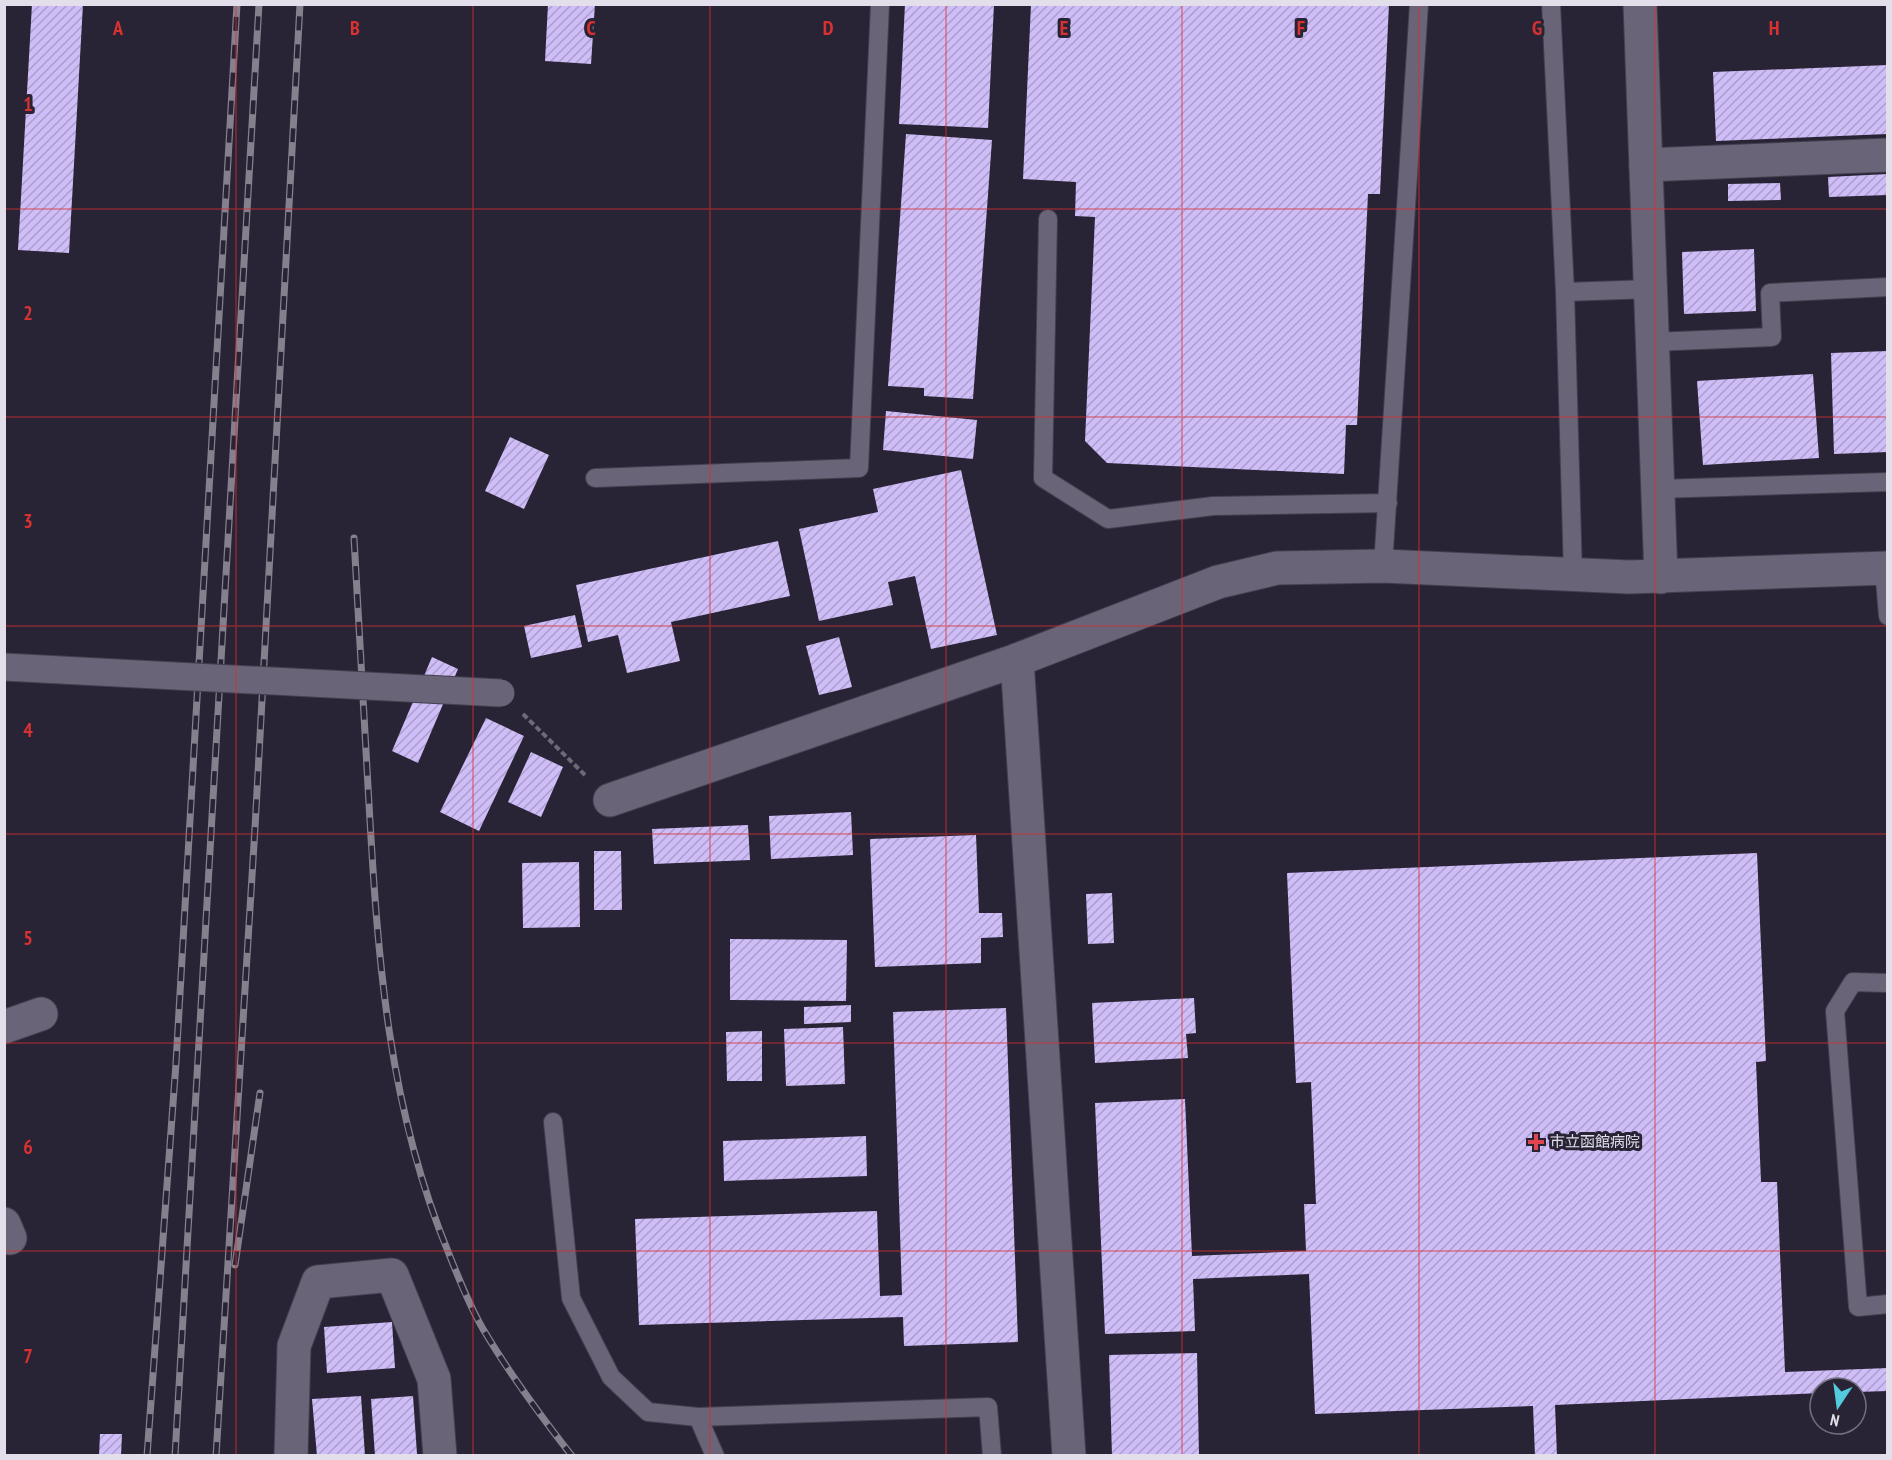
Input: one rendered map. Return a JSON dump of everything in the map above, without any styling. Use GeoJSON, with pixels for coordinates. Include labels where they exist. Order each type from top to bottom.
{"type":"FeatureCollection","features":[{"type":"Feature","properties":{"kind":"street"},"geometry":{"type":"LineString","coordinates":[[1640,4],[1662,577]]}},
{"type":"Feature","properties":{"kind":"street"},"geometry":{"type":"LineString","coordinates":[[1646,165],[1887,155]]}},
{"type":"Feature","properties":{"kind":"street"},"geometry":{"type":"LineString","coordinates":[[610,800],[1017,660],[1218,582],[1277,568],[1383,566],[1662,577],[1886,568]]}},
{"type":"Feature","properties":{"kind":"street"},"geometry":{"type":"LineString","coordinates":[[1017,660],[1069,1455]]}},
{"type":"Feature","properties":{"kind":"street"},"geometry":{"type":"LineString","coordinates":[[4,667],[501,693]]}},
{"type":"Feature","properties":{"kind":"street"},"geometry":{"type":"LineString","coordinates":[[4,1027],[41,1014]]}},
{"type":"Feature","properties":{"kind":"street"},"geometry":{"type":"LineString","coordinates":[[291,1455],[294,1346],[318,1282],[392,1275],[434,1379],[440,1455]]}},
{"type":"Feature","properties":{"kind":"lane"},"geometry":{"type":"LineString","coordinates":[[595,478],[859,468],[880,4]]}},
{"type":"Feature","properties":{"kind":"lane"},"geometry":{"type":"LineString","coordinates":[[1383,566],[1419,4]]}},
{"type":"Feature","properties":{"kind":"lane"},"geometry":{"type":"LineString","coordinates":[[1551,4],[1565,292],[1573,575]]}},
{"type":"Feature","properties":{"kind":"lane"},"geometry":{"type":"LineString","coordinates":[[1048,219],[1043,478],[1108,519],[1214,506],[1388,503]]}},
{"type":"Feature","properties":{"kind":"lane"},"geometry":{"type":"LineString","coordinates":[[1653,342],[1772,337],[1770,293],[1887,287]]}},
{"type":"Feature","properties":{"kind":"lane"},"geometry":{"type":"LineString","coordinates":[[1565,292],[1651,289]]}},
{"type":"Feature","properties":{"kind":"lane"},"geometry":{"type":"LineString","coordinates":[[1658,489],[1887,482]]}},
{"type":"Feature","properties":{"kind":"lane"},"geometry":{"type":"LineString","coordinates":[[1886,568],[1887,616]]}},
{"type":"Feature","properties":{"kind":"lane"},"geometry":{"type":"LineString","coordinates":[[1887,983],[1854,982],[1835,1011],[1858,1307],[1887,1304]]}},
{"type":"Feature","properties":{"kind":"lane"},"geometry":{"type":"LineString","coordinates":[[553,1122],[571,1298],[611,1377],[648,1412],[698,1417],[988,1407],[992,1455]]}},
{"type":"Feature","properties":{"kind":"lane"},"geometry":{"type":"LineString","coordinates":[[698,1417],[715,1455]]}},
{"type":"Feature","properties":{"kind":"path"},"geometry":{"type":"LineString","coordinates":[[501,693],[558,747]]}},
{"type":"Feature","properties":{"kind":"building"},"geometry":{"type":"Polygon","coordinates":[[[32,4],[83,4],[69,253],[18,250],[32,4]]]}},
{"type":"Feature","properties":{"kind":"building"},"geometry":{"type":"Polygon","coordinates":[[[548,4],[595,4],[591,64],[545,61],[548,4]]]}},
{"type":"Feature","properties":{"kind":"building"},"geometry":{"type":"Polygon","coordinates":[[[905,4],[994,4],[988,128],[899,124],[905,4]]]}},
{"type":"Feature","properties":{"kind":"building"},"geometry":{"type":"Polygon","coordinates":[[[1031,4],[1389,4],[1380,194],[1368,194],[1357,425],[1346,425],[1344,474],[1107,463],[1085,441],[1095,217],[1075,216],[1076,182],[1023,179],[1031,4]]]}},
{"type":"Feature","properties":{"kind":"building"},"geometry":{"type":"Polygon","coordinates":[[[1888,65],[1888,134],[1716,141],[1713,72],[1888,65]]]}},
{"type":"Feature","properties":{"kind":"building"},"geometry":{"type":"Polygon","coordinates":[[[906,134],[992,140],[973,399],[924,396],[924,388],[888,386],[906,134]]]}},
{"type":"Feature","properties":{"kind":"building"},"geometry":{"type":"Polygon","coordinates":[[[1888,174],[1888,195],[1829,197],[1828,177],[1888,174]]]}},
{"type":"Feature","properties":{"kind":"building"},"geometry":{"type":"Polygon","coordinates":[[[1780,183],[1781,200],[1728,201],[1728,184],[1780,183]]]}},
{"type":"Feature","properties":{"kind":"building"},"geometry":{"type":"Polygon","coordinates":[[[1754,249],[1756,311],[1684,314],[1682,252],[1754,249]]]}},
{"type":"Feature","properties":{"kind":"building"},"geometry":{"type":"Polygon","coordinates":[[[1888,351],[1888,452],[1834,454],[1831,353],[1888,351]]]}},
{"type":"Feature","properties":{"kind":"building"},"geometry":{"type":"Polygon","coordinates":[[[1813,374],[1819,458],[1703,465],[1697,381],[1813,374]]]}},
{"type":"Feature","properties":{"kind":"building"},"geometry":{"type":"Polygon","coordinates":[[[886,411],[977,420],[973,459],[883,450],[886,411]]]}},
{"type":"Feature","properties":{"kind":"building"},"geometry":{"type":"Polygon","coordinates":[[[510,437],[549,455],[524,509],[485,491],[510,437]]]}},
{"type":"Feature","properties":{"kind":"building"},"geometry":{"type":"Polygon","coordinates":[[[961,470],[997,635],[931,649],[915,576],[888,582],[893,605],[819,621],[799,529],[878,512],[873,489],[961,470]]]}},
{"type":"Feature","properties":{"kind":"building"},"geometry":{"type":"Polygon","coordinates":[[[778,541],[790,596],[671,622],[680,661],[627,673],[618,635],[588,642],[576,585],[778,541]]]}},
{"type":"Feature","properties":{"kind":"building"},"geometry":{"type":"Polygon","coordinates":[[[575,615],[582,647],[531,658],[524,626],[575,615]]]}},
{"type":"Feature","properties":{"kind":"building"},"geometry":{"type":"Polygon","coordinates":[[[839,637],[852,687],[819,695],[806,646],[839,637]]]}},
{"type":"Feature","properties":{"kind":"building"},"geometry":{"type":"Polygon","coordinates":[[[432,657],[458,669],[418,763],[392,751],[432,657]]]}},
{"type":"Feature","properties":{"kind":"building"},"geometry":{"type":"Polygon","coordinates":[[[486,718],[524,736],[479,831],[440,812],[486,718]]]}},
{"type":"Feature","properties":{"kind":"building"},"geometry":{"type":"Polygon","coordinates":[[[531,752],[563,767],[541,817],[508,802],[531,752]]]}},
{"type":"Feature","properties":{"kind":"building"},"geometry":{"type":"Polygon","coordinates":[[[851,812],[853,855],[771,859],[769,816],[851,812]]]}},
{"type":"Feature","properties":{"kind":"building"},"geometry":{"type":"Polygon","coordinates":[[[748,825],[750,860],[654,864],[652,829],[748,825]]]}},
{"type":"Feature","properties":{"kind":"building"},"geometry":{"type":"Polygon","coordinates":[[[976,835],[979,913],[1002,913],[1003,937],[981,938],[981,963],[875,967],[870,839],[976,835]]]}},
{"type":"Feature","properties":{"kind":"building"},"geometry":{"type":"Polygon","coordinates":[[[594,851],[621,851],[622,910],[594,910],[594,851]]]}},
{"type":"Feature","properties":{"kind":"building","name":"市立函館病院"},"geometry":{"type":"Polygon","coordinates":[[[1757,853],[1766,1061],[1756,1062],[1761,1182],[1777,1182],[1785,1372],[1888,1368],[1888,1391],[1868,1392],[1868,1376],[1808,1376],[1808,1394],[1555,1405],[1557,1456],[1535,1456],[1533,1406],[1315,1414],[1309,1274],[1193,1279],[1195,1331],[1105,1334],[1095,1103],[1185,1099],[1192,1256],[1306,1251],[1304,1204],[1316,1204],[1311,1082],[1296,1083],[1287,873],[1757,853]]]}},
{"type":"Feature","properties":{"kind":"building"},"geometry":{"type":"Polygon","coordinates":[[[579,862],[580,927],[523,928],[522,863],[579,862]]]}},
{"type":"Feature","properties":{"kind":"building"},"geometry":{"type":"Polygon","coordinates":[[[1112,893],[1114,943],[1088,944],[1086,894],[1112,893]]]}},
{"type":"Feature","properties":{"kind":"building"},"geometry":{"type":"Polygon","coordinates":[[[730,939],[847,940],[846,1001],[730,1000],[730,939]]]}},
{"type":"Feature","properties":{"kind":"building"},"geometry":{"type":"Polygon","coordinates":[[[1194,998],[1196,1033],[1186,1034],[1188,1058],[1095,1063],[1092,1003],[1194,998]]]}},
{"type":"Feature","properties":{"kind":"building"},"geometry":{"type":"Polygon","coordinates":[[[851,1005],[851,1022],[804,1024],[804,1007],[851,1005]]]}},
{"type":"Feature","properties":{"kind":"building"},"geometry":{"type":"Polygon","coordinates":[[[1006,1008],[1018,1342],[904,1346],[903,1317],[639,1325],[635,1219],[877,1211],[880,1296],[902,1295],[893,1012],[1006,1008]]]}},
{"type":"Feature","properties":{"kind":"building"},"geometry":{"type":"Polygon","coordinates":[[[843,1027],[845,1084],[786,1086],[784,1029],[843,1027]]]}},
{"type":"Feature","properties":{"kind":"building"},"geometry":{"type":"Polygon","coordinates":[[[762,1031],[762,1081],[727,1081],[726,1032],[762,1031]]]}},
{"type":"Feature","properties":{"kind":"building"},"geometry":{"type":"Polygon","coordinates":[[[866,1136],[867,1176],[724,1181],[723,1141],[866,1136]]]}},
{"type":"Feature","properties":{"kind":"building"},"geometry":{"type":"Polygon","coordinates":[[[392,1322],[395,1368],[327,1373],[324,1327],[392,1322]]]}},
{"type":"Feature","properties":{"kind":"building"},"geometry":{"type":"Polygon","coordinates":[[[1197,1353],[1199,1456],[1112,1456],[1109,1355],[1197,1353]]]}},
{"type":"Feature","properties":{"kind":"building"},"geometry":{"type":"Polygon","coordinates":[[[361,1396],[365,1456],[317,1456],[312,1399],[361,1396]]]}},
{"type":"Feature","properties":{"kind":"building"},"geometry":{"type":"Polygon","coordinates":[[[413,1396],[417,1454],[375,1456],[371,1399],[413,1396]]]}},
{"type":"Feature","properties":{"kind":"building"},"geometry":{"type":"Polygon","coordinates":[[[100,1434],[122,1434],[121,1456],[99,1456],[100,1434]]]}},
{"type":"Feature","properties":{"kind":"railway"},"geometry":{"type":"LineString","coordinates":[[147,1456],[176,1063],[237,4]]}},
{"type":"Feature","properties":{"kind":"railway"},"geometry":{"type":"LineString","coordinates":[[175,1456],[259,4]]}},
{"type":"Feature","properties":{"kind":"railway"},"geometry":{"type":"LineString","coordinates":[[216,1456],[255,828],[300,4]]}},
{"type":"Feature","properties":{"kind":"railway"},"geometry":{"type":"LineString","coordinates":[[354,538],[369,804],[382,977],[399,1088],[412,1144],[428,1199],[473,1311],[514,1378],[572,1456]]}},
{"type":"Feature","properties":{"kind":"railway"},"geometry":{"type":"LineString","coordinates":[[235,1265],[260,1093]]}},
{"type":"Feature","properties":{"kind":"place","name":"市立函館病院"},"geometry":{"type":"Point","coordinates":[1536,1142]}}]}
